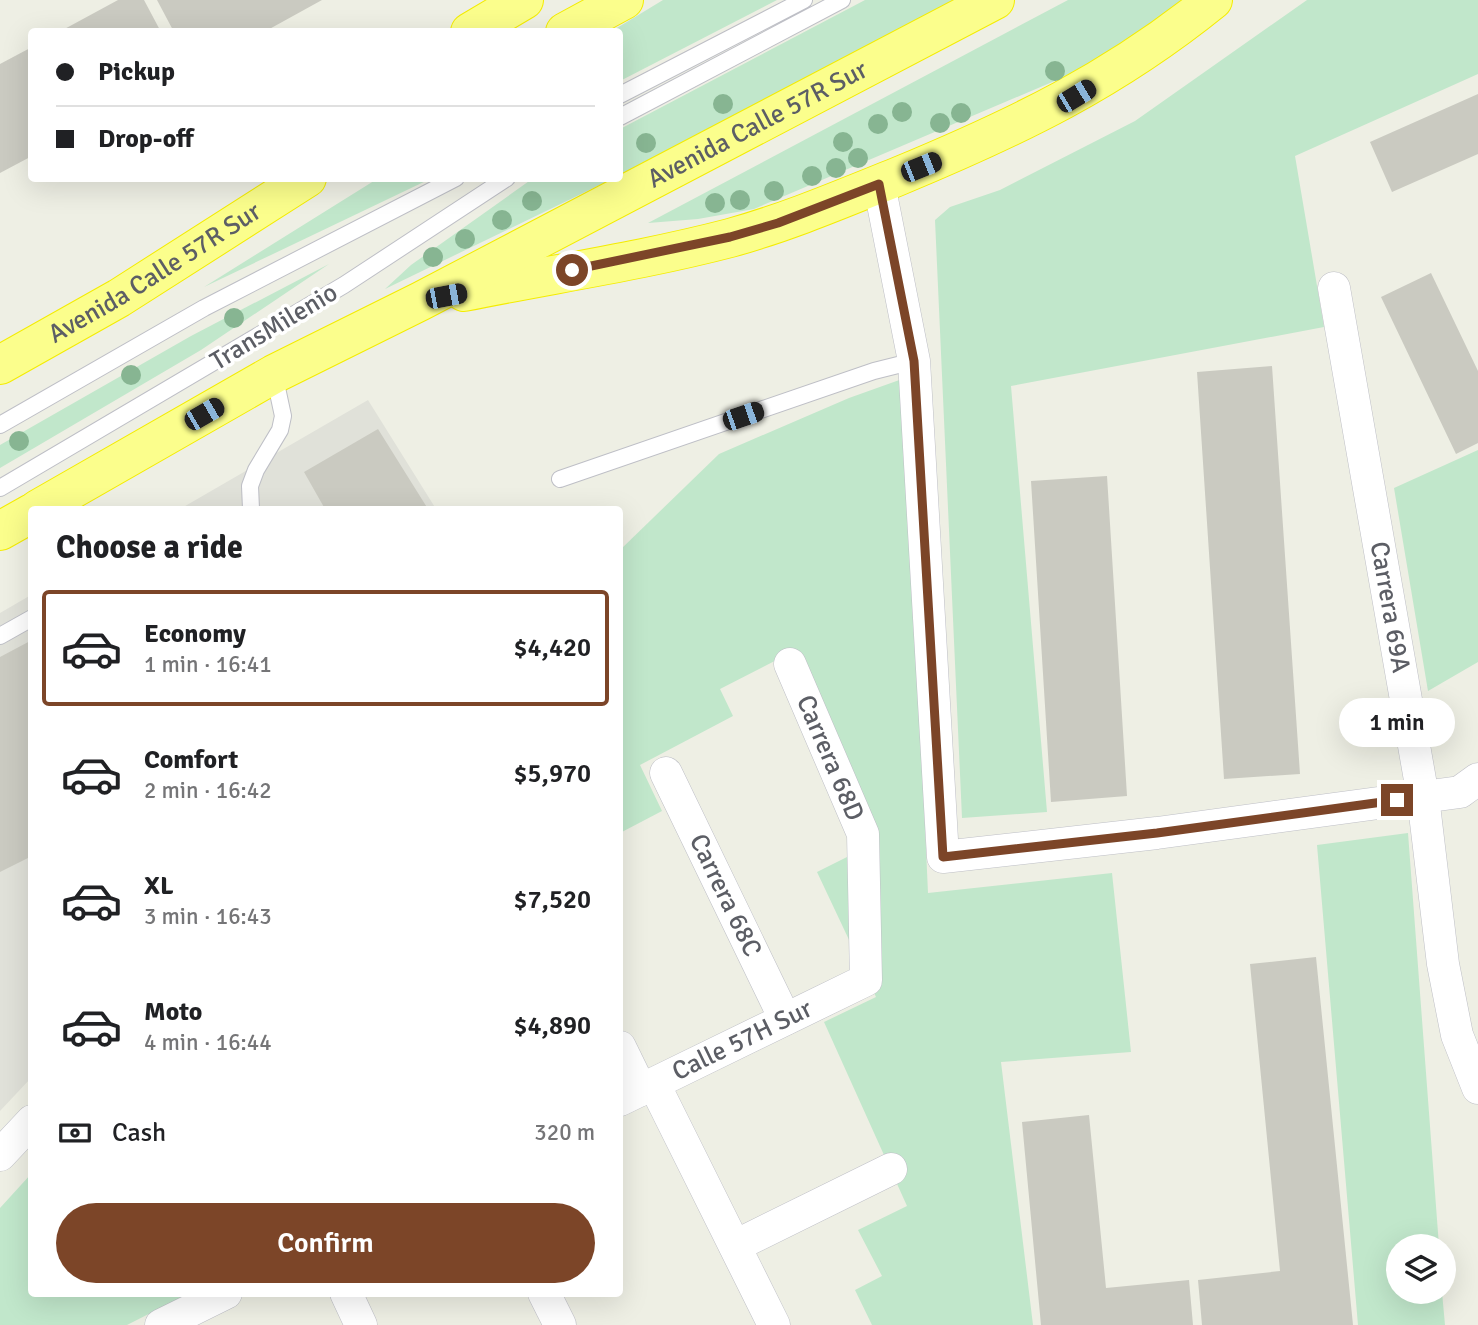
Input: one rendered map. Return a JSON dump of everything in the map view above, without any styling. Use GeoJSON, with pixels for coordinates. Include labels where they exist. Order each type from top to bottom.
{"type":"FeatureCollection","features":[{"type":"Feature","properties":{"kind":"highway"},"geometry":{"type":"LineString","coordinates":[[477,28],[524,0]]}},
{"type":"Feature","properties":{"kind":"highway"},"geometry":{"type":"LineString","coordinates":[[572,28],[624,0]]}},
{"type":"Feature","properties":{"kind":"highway","name":"Avenida Calle 57R Sur"},"geometry":{"type":"LineString","coordinates":[[43,506],[274,374],[421,301],[995,0]]}},
{"type":"Feature","properties":{"kind":"highway"},"geometry":{"type":"LineString","coordinates":[[421,301],[730,237],[778,223],[985,141],[1076,96],[1138,57],[1213,0]]}},
{"type":"Feature","properties":{"kind":"highway"},"geometry":{"type":"LineString","coordinates":[[119,298],[257,182]]}},
{"type":"Feature","properties":{"kind":"highway","name":"Avenida Calle 57R Sur"},"geometry":{"type":"LineString","coordinates":[[0,365],[119,298],[301,182]]}},
{"type":"Feature","properties":{"kind":"highway"},"geometry":{"type":"LineString","coordinates":[[0,531],[28,515]]}},
{"type":"Feature","properties":{"kind":"street"},"geometry":{"type":"LineString","coordinates":[[879,184],[914,361],[943,857],[1157,833],[1460,793],[1478,779]]}},
{"type":"Feature","properties":{"kind":"street","name":"Carrera 69A"},"geometry":{"type":"LineString","coordinates":[[1334,288],[1423,797],[1443,964],[1457,1035],[1478,1088]]}},
{"type":"Feature","properties":{"kind":"street","name":"Carrera 68D"},"geometry":{"type":"LineString","coordinates":[[790,664],[863,834],[866,980]]}},
{"type":"Feature","properties":{"kind":"street","name":"Carrera 68C"},"geometry":{"type":"LineString","coordinates":[[666,773],[785,1019]]}},
{"type":"Feature","properties":{"kind":"street","name":"Calle 57H Sur"},"geometry":{"type":"LineString","coordinates":[[638,1091],[866,980]]}},
{"type":"Feature","properties":{"kind":"street"},"geometry":{"type":"LineString","coordinates":[[623,1054],[638,1091],[701,1178],[774,1325]]}},
{"type":"Feature","properties":{"kind":"street"},"geometry":{"type":"LineString","coordinates":[[0,1155],[28,1125]]}},
{"type":"Feature","properties":{"kind":"street"},"geometry":{"type":"LineString","coordinates":[[735,1246],[891,1169]]}},
{"type":"Feature","properties":{"kind":"street"},"geometry":{"type":"LineString","coordinates":[[161,1325],[218,1297]]}},
{"type":"Feature","properties":{"kind":"street"},"geometry":{"type":"LineString","coordinates":[[348,1297],[361,1325]]}},
{"type":"Feature","properties":{"kind":"street"},"geometry":{"type":"LineString","coordinates":[[546,1297],[559,1325]]}},
{"type":"Feature","properties":{"kind":"lane"},"geometry":{"type":"LineString","coordinates":[[623,93],[804,0]]}},
{"type":"Feature","properties":{"kind":"lane"},"geometry":{"type":"LineString","coordinates":[[623,115],[842,0]]}},
{"type":"Feature","properties":{"kind":"lane","name":"TransMilenio"},"geometry":{"type":"LineString","coordinates":[[0,425],[215,302],[448,182]]}},
{"type":"Feature","properties":{"kind":"lane","name":"TransMilenio"},"geometry":{"type":"LineString","coordinates":[[0,488],[344,285],[501,182]]}},
{"type":"Feature","properties":{"kind":"lane"},"geometry":{"type":"LineString","coordinates":[[560,478],[874,371],[914,361]]}},
{"type":"Feature","properties":{"kind":"lane"},"geometry":{"type":"LineString","coordinates":[[251,506],[250,486],[256,470],[281,429],[283,416],[274,374]]}},
{"type":"Feature","properties":{"kind":"lane"},"geometry":{"type":"LineString","coordinates":[[0,636],[28,620]]}},
{"type":"Feature","properties":{"kind":"shaded area"},"geometry":{"type":"Polygon","coordinates":[[[368,400],[434,506],[185,506],[368,400]]]}},
{"type":"Feature","properties":{"kind":"shaded area"},"geometry":{"type":"Polygon","coordinates":[[[28,597],[28,1081],[0,1111],[0,613],[28,597]]]}},
{"type":"Feature","properties":{"kind":"green space"},"geometry":{"type":"Polygon","coordinates":[[[663,0],[777,0],[623,79],[623,28],[617,28],[663,0]]]}},
{"type":"Feature","properties":{"kind":"green space"},"geometry":{"type":"Polygon","coordinates":[[[865,0],[954,0],[623,173],[623,127],[865,0]]]}},
{"type":"Feature","properties":{"kind":"green space"},"geometry":{"type":"Polygon","coordinates":[[[1068,0],[1188,0],[1078,71],[754,209],[698,219],[648,223],[1068,0]]]}},
{"type":"Feature","properties":{"kind":"green space"},"geometry":{"type":"Polygon","coordinates":[[[1307,0],[1478,0],[1478,74],[1295,156],[1324,327],[1011,386],[1047,812],[962,818],[935,220],[950,207],[1000,190],[1135,121],[1307,0]]]}},
{"type":"Feature","properties":{"kind":"green space"},"geometry":{"type":"Polygon","coordinates":[[[372,182],[424,182],[204,287],[372,182]]]}},
{"type":"Feature","properties":{"kind":"green space"},"geometry":{"type":"Polygon","coordinates":[[[528,182],[606,182],[385,289],[411,265],[528,182]]]}},
{"type":"Feature","properties":{"kind":"green space"},"geometry":{"type":"Polygon","coordinates":[[[329,264],[201,350],[0,468],[0,445],[191,336],[329,264]]]}},
{"type":"Feature","properties":{"kind":"green space"},"geometry":{"type":"Polygon","coordinates":[[[905,378],[928,893],[1112,873],[1131,1052],[1001,1062],[1033,1325],[872,1325],[855,1290],[882,1276],[858,1230],[907,1206],[824,1022],[876,997],[817,872],[875,843],[796,650],[720,689],[733,716],[640,765],[662,811],[623,831],[623,547],[719,454],[849,398],[905,378]]]}},
{"type":"Feature","properties":{"kind":"green space"},"geometry":{"type":"Polygon","coordinates":[[[1478,450],[1478,662],[1428,691],[1394,488],[1478,450]]]}},
{"type":"Feature","properties":{"kind":"green space"},"geometry":{"type":"Polygon","coordinates":[[[1408,833],[1438,1234],[1386,1234],[1386,1304],[1443,1304],[1445,1325],[1358,1325],[1317,845],[1408,833]]]}},
{"type":"Feature","properties":{"kind":"green space"},"geometry":{"type":"Polygon","coordinates":[[[28,1177],[28,1297],[182,1297],[127,1325],[0,1325],[0,1208],[28,1177]]]}},
{"type":"Feature","properties":{"kind":"building"},"geometry":{"type":"Polygon","coordinates":[[[118,0],[144,0],[159,28],[66,28],[118,0]]]}},
{"type":"Feature","properties":{"kind":"building"},"geometry":{"type":"Polygon","coordinates":[[[157,0],[322,0],[271,28],[172,28],[157,0]]]}},
{"type":"Feature","properties":{"kind":"building"},"geometry":{"type":"Polygon","coordinates":[[[28,49],[28,158],[0,173],[0,64],[28,49]]]}},
{"type":"Feature","properties":{"kind":"building"},"geometry":{"type":"Polygon","coordinates":[[[1478,94],[1478,154],[1392,192],[1370,142],[1478,94]]]}},
{"type":"Feature","properties":{"kind":"building"},"geometry":{"type":"Polygon","coordinates":[[[1431,273],[1478,371],[1478,443],[1456,454],[1381,297],[1431,273]]]}},
{"type":"Feature","properties":{"kind":"building"},"geometry":{"type":"Polygon","coordinates":[[[1272,366],[1300,774],[1224,779],[1197,372],[1272,366]]]}},
{"type":"Feature","properties":{"kind":"building"},"geometry":{"type":"Polygon","coordinates":[[[378,429],[426,506],[323,506],[304,472],[378,429]]]}},
{"type":"Feature","properties":{"kind":"building"},"geometry":{"type":"Polygon","coordinates":[[[1107,476],[1127,796],[1051,802],[1031,481],[1107,476]]]}},
{"type":"Feature","properties":{"kind":"building"},"geometry":{"type":"Polygon","coordinates":[[[28,642],[28,858],[0,872],[0,657],[28,642]]]}},
{"type":"Feature","properties":{"kind":"building"},"geometry":{"type":"Polygon","coordinates":[[[1316,957],[1353,1325],[1202,1325],[1198,1280],[1280,1271],[1250,964],[1316,957]]]}},
{"type":"Feature","properties":{"kind":"building"},"geometry":{"type":"Polygon","coordinates":[[[1089,1115],[1106,1288],[1189,1280],[1193,1325],[1041,1325],[1022,1122],[1089,1115]]]}},
{"type":"Feature","properties":{"kind":"route"},"geometry":{"type":"LineString","coordinates":[[572,270],[730,237],[778,223],[879,184],[914,361],[943,857],[1157,833],[1397,800]]}}]}
